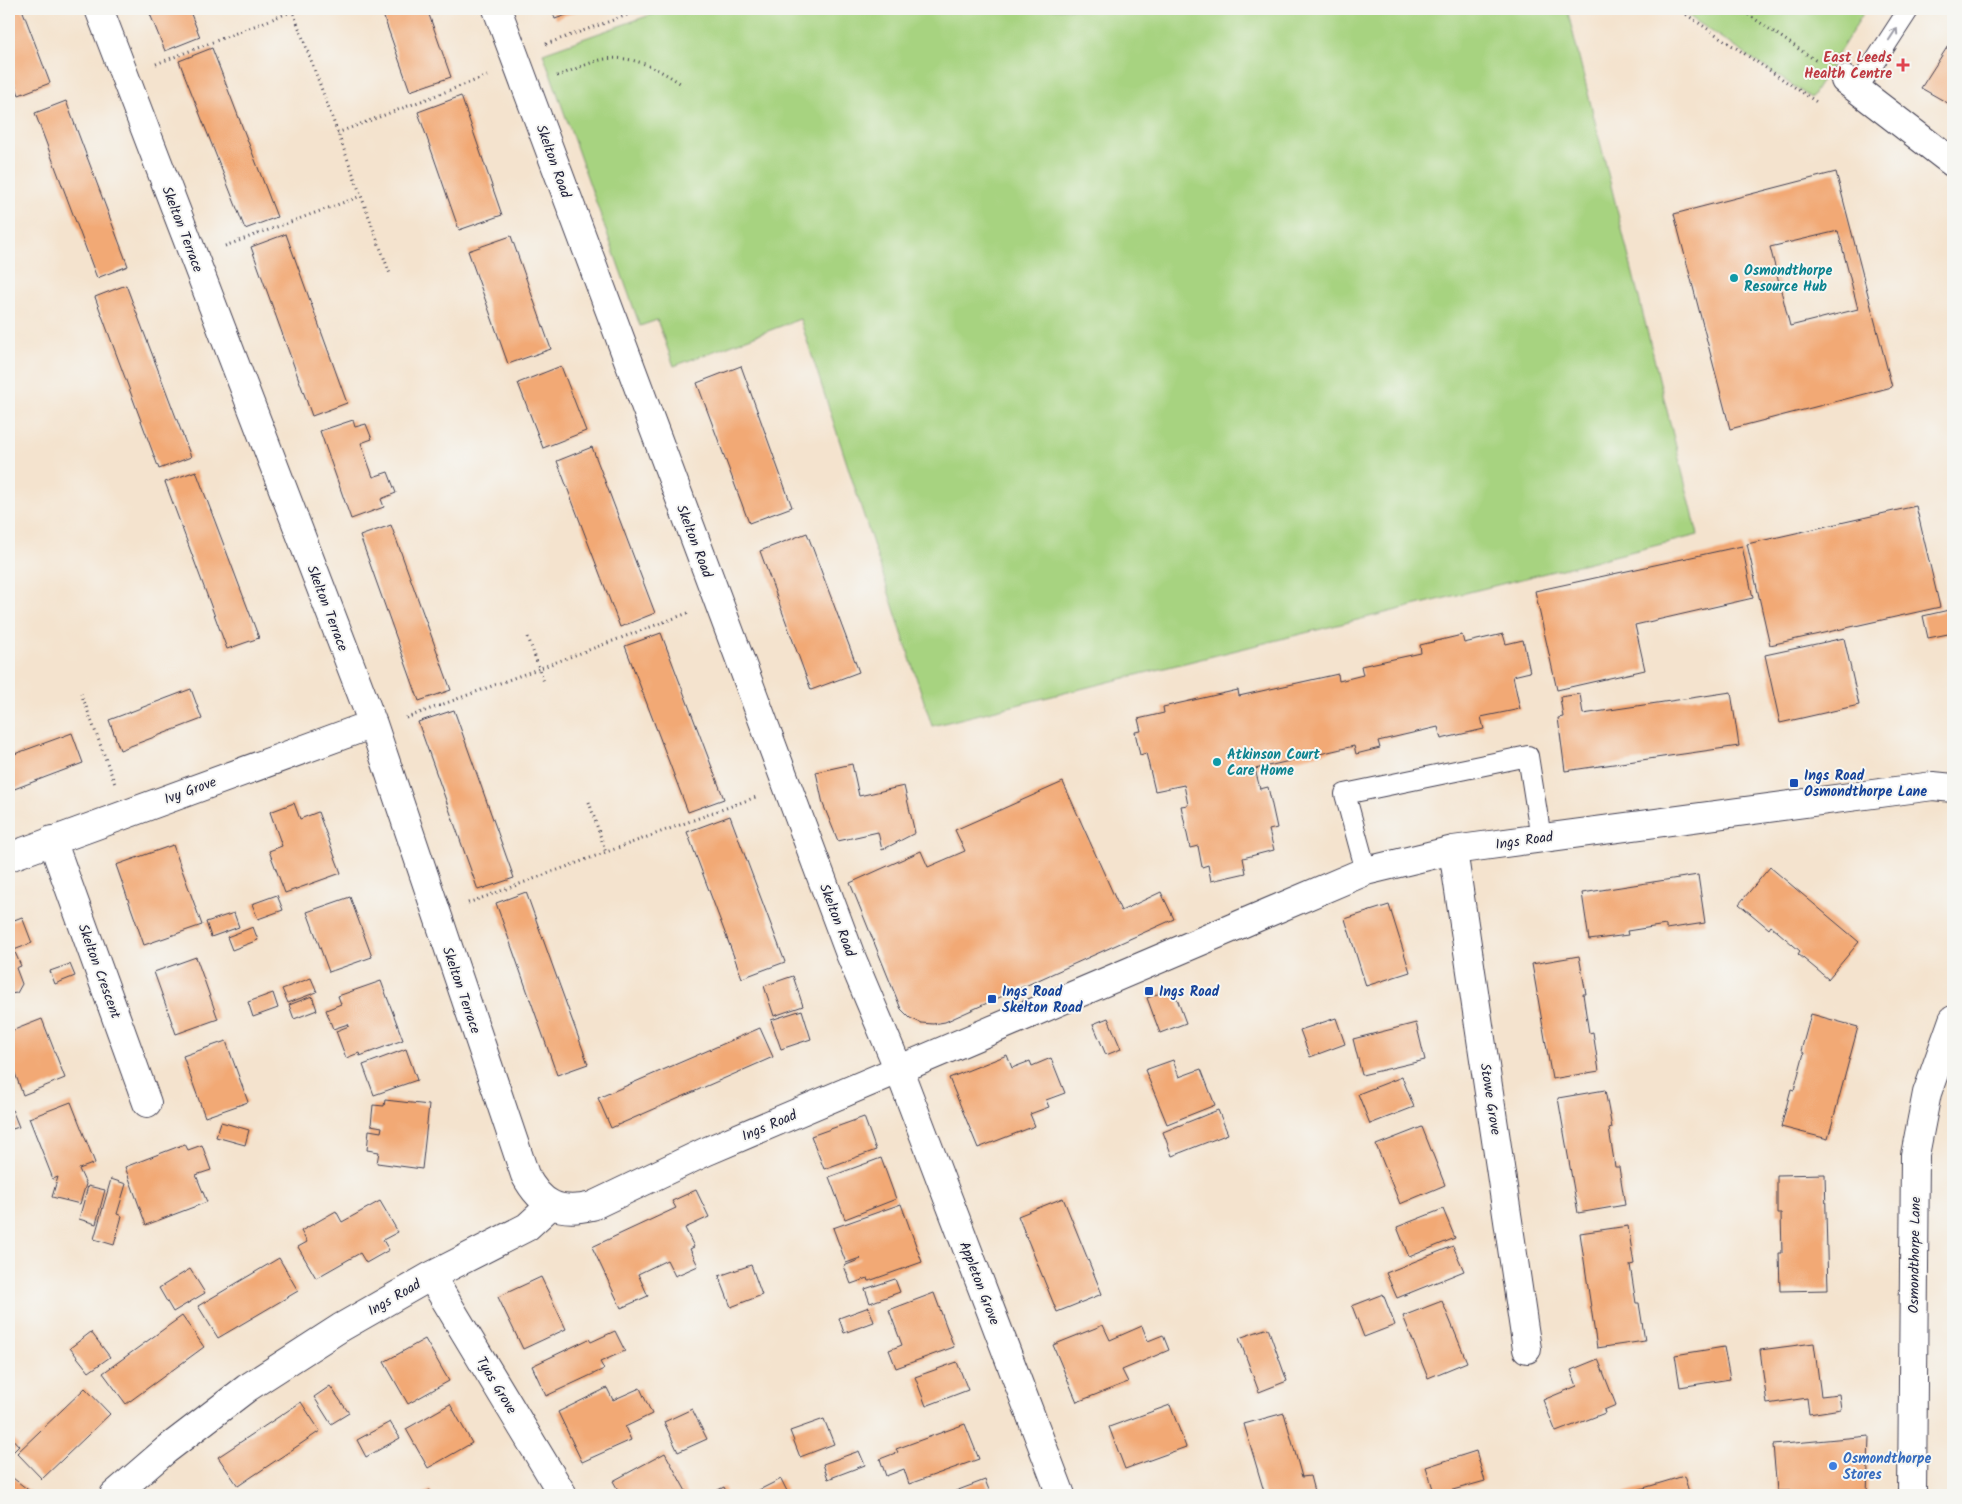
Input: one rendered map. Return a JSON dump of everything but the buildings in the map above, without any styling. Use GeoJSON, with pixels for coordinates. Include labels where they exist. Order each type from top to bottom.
{"type":"FeatureCollection","features":[{"type":"Feature","properties":{"kind":"street","name":"Skelton Terrace"},"geometry":{"type":"LineString","coordinates":[[99,9],[374,726],[525,1176],[532,1190],[551,1205]]}},
{"type":"Feature","properties":{"kind":"street","name":"Skelton Road"},"geometry":{"type":"LineString","coordinates":[[497,9],[850,954],[899,1070]]}},
{"type":"Feature","properties":{"kind":"street"},"geometry":{"type":"LineString","coordinates":[[1851,84],[1953,163]]}},
{"type":"Feature","properties":{"kind":"street","name":"Ivy Grove"},"geometry":{"type":"LineString","coordinates":[[9,857],[127,813],[374,726]]}},
{"type":"Feature","properties":{"kind":"street","name":"Ings Road"},"geometry":{"type":"LineString","coordinates":[[114,1495],[166,1450],[247,1388],[340,1328],[431,1276],[527,1227],[551,1205],[576,1210],[592,1206],[705,1152],[1366,871],[1452,850],[1933,786],[1953,788]]}},
{"type":"Feature","properties":{"kind":"street","name":"Skelton Crescent"},"geometry":{"type":"LineString","coordinates":[[52,840],[148,1103]]}},
{"type":"Feature","properties":{"kind":"street","name":"Stowe Grove"},"geometry":{"type":"LineString","coordinates":[[1452,850],[1528,1349]]}},
{"type":"Feature","properties":{"kind":"street","name":"Osmondthorpe Lane"},"geometry":{"type":"LineString","coordinates":[[1912,1495],[1916,1155],[1927,1093],[1953,1020]]}},
{"type":"Feature","properties":{"kind":"street","name":"Appleton Grove"},"geometry":{"type":"LineString","coordinates":[[899,1070],[1061,1495]]}},
{"type":"Feature","properties":{"kind":"street","name":"Tyas Grove"},"geometry":{"type":"LineString","coordinates":[[431,1276],[563,1495]]}},
{"type":"Feature","properties":{"kind":"lane"},"geometry":{"type":"LineString","coordinates":[[1851,84],[1909,9]]}},
{"type":"Feature","properties":{"kind":"lane"},"geometry":{"type":"LineString","coordinates":[[1366,871],[1345,794],[1528,756],[1541,838]]}},
{"type":"Feature","properties":{"kind":"path"},"geometry":{"type":"LineString","coordinates":[[337,133],[519,69],[644,9]]}},
{"type":"Feature","properties":{"kind":"path"},"geometry":{"type":"LineString","coordinates":[[1678,9],[1819,104]]}},
{"type":"Feature","properties":{"kind":"path"},"geometry":{"type":"LineString","coordinates":[[1740,9],[1851,84]]}},
{"type":"Feature","properties":{"kind":"path"},"geometry":{"type":"LineString","coordinates":[[125,76],[292,10],[390,274]]}},
{"type":"Feature","properties":{"kind":"path"},"geometry":{"type":"LineString","coordinates":[[519,69],[604,60],[632,60],[659,69],[680,83]]}},
{"type":"Feature","properties":{"kind":"path"},"geometry":{"type":"LineString","coordinates":[[194,258],[361,196]]}},
{"type":"Feature","properties":{"kind":"path"},"geometry":{"type":"LineString","coordinates":[[374,726],[718,602]]}},
{"type":"Feature","properties":{"kind":"path"},"geometry":{"type":"LineString","coordinates":[[528,637],[544,682]]}},
{"type":"Feature","properties":{"kind":"path"},"geometry":{"type":"LineString","coordinates":[[81,693],[127,813]]}},
{"type":"Feature","properties":{"kind":"path"},"geometry":{"type":"LineString","coordinates":[[437,914],[787,786]]}},
{"type":"Feature","properties":{"kind":"path"},"geometry":{"type":"LineString","coordinates":[[588,802],[606,853]]}},
{"type":"Feature","properties":{"kind":"green space"},"geometry":{"type":"Polygon","coordinates":[[[667,9],[1567,9],[1698,535],[932,726],[800,319],[674,366],[657,320],[640,326],[543,53],[667,9]]]}},
{"type":"Feature","properties":{"kind":"green space"},"geometry":{"type":"Polygon","coordinates":[[[1678,9],[1866,9],[1811,98],[1678,9]]]}},
{"type":"Feature","properties":{"kind":"place","name":"East Leeds Health Centre"},"geometry":{"type":"Point","coordinates":[1903,65]}},
{"type":"Feature","properties":{"kind":"place","name":"Osmondthorpe Resource Hub"},"geometry":{"type":"Point","coordinates":[1734,278]}},
{"type":"Feature","properties":{"kind":"place","name":"Atkinson Court Care Home"},"geometry":{"type":"Point","coordinates":[1217,762]}},
{"type":"Feature","properties":{"kind":"place","name":"Ings Road Osmondthorpe Lane"},"geometry":{"type":"Point","coordinates":[1794,783]}},
{"type":"Feature","properties":{"kind":"place","name":"Ings Road"},"geometry":{"type":"Point","coordinates":[1149,991]}},
{"type":"Feature","properties":{"kind":"place","name":"Ings Road Skelton Road"},"geometry":{"type":"Point","coordinates":[992,999]}},
{"type":"Feature","properties":{"kind":"place","name":"Osmondthorpe Stores"},"geometry":{"type":"Point","coordinates":[1833,1466]}}]}
